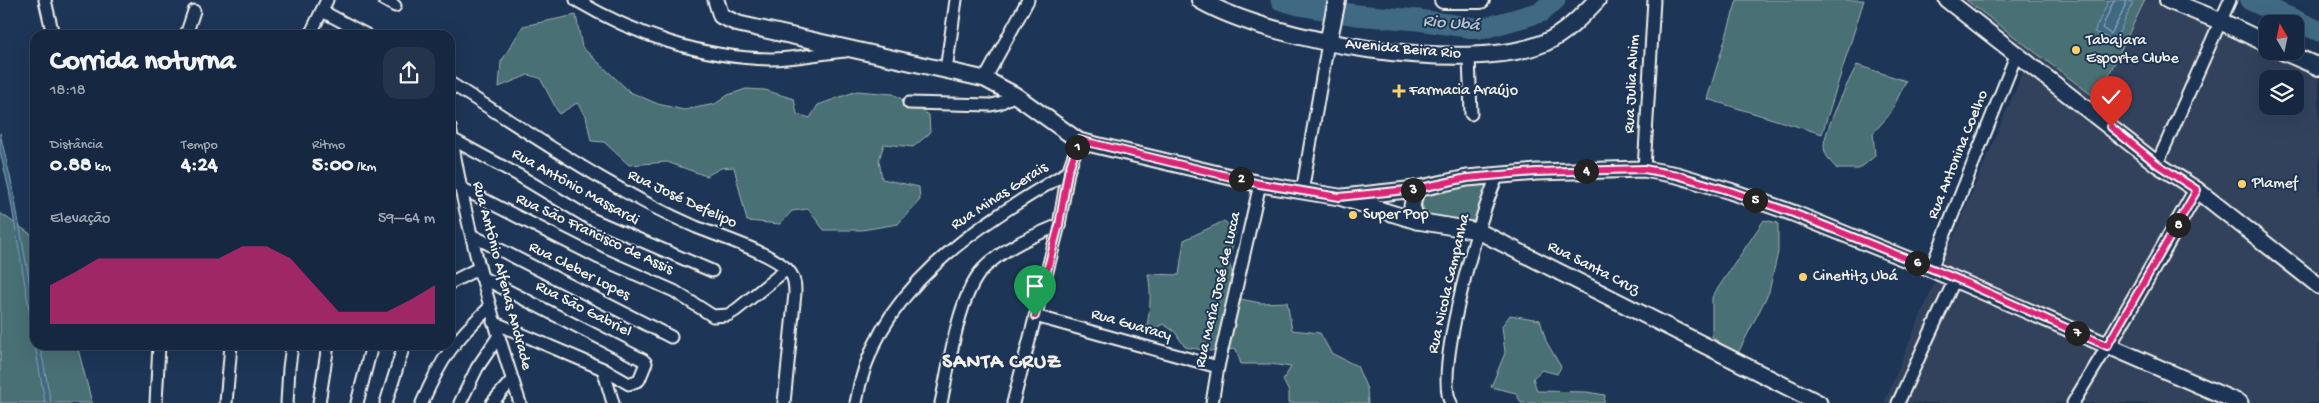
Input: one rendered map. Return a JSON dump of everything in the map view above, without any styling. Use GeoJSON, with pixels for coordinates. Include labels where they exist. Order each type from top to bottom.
{"type":"FeatureCollection","features":[{"type":"Feature","properties":{"kind":"main road","name":"Avenida Beira Rio"},"geometry":{"type":"LineString","coordinates":[[1200,0],[1245,22],[1330,37],[1387,51],[1469,56],[1505,53],[1545,43],[1575,23],[1597,0]]}},
{"type":"Feature","properties":{"kind":"main road"},"geometry":{"type":"LineString","coordinates":[[1330,37],[1336,0]]}},
{"type":"Feature","properties":{"kind":"main road"},"geometry":{"type":"LineString","coordinates":[[1443,0],[1481,0]]}},
{"type":"Feature","properties":{"kind":"main road"},"geometry":{"type":"LineString","coordinates":[[2168,0],[2225,11],[2259,37]]}},
{"type":"Feature","properties":{"kind":"main road"},"geometry":{"type":"LineString","coordinates":[[2303,60],[2319,67]]}},
{"type":"Feature","properties":{"kind":"street"},"geometry":{"type":"LineString","coordinates":[[45,0],[52,30]]}},
{"type":"Feature","properties":{"kind":"street"},"geometry":{"type":"LineString","coordinates":[[312,30],[327,0]]}},
{"type":"Feature","properties":{"kind":"street"},"geometry":{"type":"LineString","coordinates":[[384,0],[395,6]]}},
{"type":"Feature","properties":{"kind":"street"},"geometry":{"type":"LineString","coordinates":[[576,0],[604,16],[639,30],[681,44],[728,55],[771,59],[853,50]]}},
{"type":"Feature","properties":{"kind":"street"},"geometry":{"type":"LineString","coordinates":[[716,0],[720,16],[728,21],[985,79],[1015,95],[1079,140],[1260,184],[1302,192],[1339,197],[1416,189],[1467,178],[1498,175],[1644,169],[1677,175],[1793,213],[1931,268],[2240,403]]}},
{"type":"Feature","properties":{"kind":"street"},"geometry":{"type":"LineString","coordinates":[[946,70],[956,0]]}},
{"type":"Feature","properties":{"kind":"street"},"geometry":{"type":"LineString","coordinates":[[985,79],[1028,0]]}},
{"type":"Feature","properties":{"kind":"street","name":"Rua Julia Alvim"},"geometry":{"type":"LineString","coordinates":[[1644,169],[1654,0]]}},
{"type":"Feature","properties":{"kind":"street"},"geometry":{"type":"LineString","coordinates":[[1947,0],[2018,53],[2157,164],[2197,190],[2319,286]]}},
{"type":"Feature","properties":{"kind":"street"},"geometry":{"type":"LineString","coordinates":[[188,30],[194,11]]}},
{"type":"Feature","properties":{"kind":"street"},"geometry":{"type":"LineString","coordinates":[[322,11],[358,30]]}},
{"type":"Feature","properties":{"kind":"street"},"geometry":{"type":"LineString","coordinates":[[2157,164],[2225,11]]}},
{"type":"Feature","properties":{"kind":"street"},"geometry":{"type":"LineString","coordinates":[[1302,192],[1330,37]]}},
{"type":"Feature","properties":{"kind":"street","name":"Rua Antonina Coelho"},"geometry":{"type":"LineString","coordinates":[[1931,268],[2018,53]]}},
{"type":"Feature","properties":{"kind":"street"},"geometry":{"type":"LineString","coordinates":[[1469,56],[1471,114]]}},
{"type":"Feature","properties":{"kind":"street","name":"Rua José Defelipo"},"geometry":{"type":"LineString","coordinates":[[455,86],[608,184],[679,219],[766,256],[787,269]]}},
{"type":"Feature","properties":{"kind":"street"},"geometry":{"type":"LineString","coordinates":[[909,103],[991,105],[1000,103],[1015,95]]}},
{"type":"Feature","properties":{"kind":"street","name":"Rua Minas Gerais"},"geometry":{"type":"LineString","coordinates":[[856,403],[866,364],[883,328],[903,297],[960,241],[1003,210],[1068,172],[1079,140]]}},
{"type":"Feature","properties":{"kind":"street","name":"Rua Antônio Massardi"},"geometry":{"type":"LineString","coordinates":[[455,141],[591,219],[712,271]]}},
{"type":"Feature","properties":{"kind":"street"},"geometry":{"type":"LineString","coordinates":[[1013,403],[1059,225],[1068,172]]}},
{"type":"Feature","properties":{"kind":"street","name":"Rua Nicola Campanha"},"geometry":{"type":"LineString","coordinates":[[1451,403],[1446,390],[1447,375],[1461,297],[1478,231],[1490,192],[1498,175]]}},
{"type":"Feature","properties":{"kind":"street","name":"Rua Maria José de Lucca"},"geometry":{"type":"LineString","coordinates":[[1212,403],[1218,367],[1260,184]]}},
{"type":"Feature","properties":{"kind":"street","name":"Rua São Francisco de Assis"},"geometry":{"type":"LineString","coordinates":[[456,187],[599,258],[674,291],[713,316],[728,315],[736,310],[787,269]]}},
{"type":"Feature","properties":{"kind":"street","name":"Rua Antônio Alfenas Andrade"},"geometry":{"type":"LineString","coordinates":[[456,187],[472,236],[489,308],[520,403]]}},
{"type":"Feature","properties":{"kind":"street"},"geometry":{"type":"LineString","coordinates":[[1416,189],[1412,206],[1417,221]]}},
{"type":"Feature","properties":{"kind":"street"},"geometry":{"type":"LineString","coordinates":[[2074,403],[2197,190]]}},
{"type":"Feature","properties":{"kind":"street","name":"Rua Santa Cruz"},"geometry":{"type":"LineString","coordinates":[[1339,197],[1369,208],[1417,221],[1478,231],[1819,403]]}},
{"type":"Feature","properties":{"kind":"street"},"geometry":{"type":"LineString","coordinates":[[941,403],[963,306],[971,285],[983,269],[1000,255],[1018,244],[1059,225]]}},
{"type":"Feature","properties":{"kind":"street","name":"Rua Cleber Lopes"},"geometry":{"type":"LineString","coordinates":[[472,236],[671,337]]}},
{"type":"Feature","properties":{"kind":"street"},"geometry":{"type":"LineString","coordinates":[[784,403],[795,292],[795,282],[787,269]]}},
{"type":"Feature","properties":{"kind":"street"},"geometry":{"type":"LineString","coordinates":[[455,282],[480,272]]}},
{"type":"Feature","properties":{"kind":"street","name":"Rua São Gabriel"},"geometry":{"type":"LineString","coordinates":[[480,272],[646,363],[639,380],[633,384],[624,382],[603,370]]}},
{"type":"Feature","properties":{"kind":"street"},"geometry":{"type":"LineString","coordinates":[[1898,403],[1955,278]]}},
{"type":"Feature","properties":{"kind":"street"},"geometry":{"type":"LineString","coordinates":[[455,341],[489,308]]}},
{"type":"Feature","properties":{"kind":"street","name":"Rua Guaracy"},"geometry":{"type":"LineString","coordinates":[[1035,316],[1218,367]]}},
{"type":"Feature","properties":{"kind":"street"},"geometry":{"type":"LineString","coordinates":[[494,322],[603,370],[613,403]]}},
{"type":"Feature","properties":{"kind":"street"},"geometry":{"type":"LineString","coordinates":[[460,403],[477,368],[498,337]]}},
{"type":"Feature","properties":{"kind":"street"},"geometry":{"type":"LineString","coordinates":[[156,403],[159,350]]}},
{"type":"Feature","properties":{"kind":"street"},"geometry":{"type":"LineString","coordinates":[[226,403],[231,350]]}},
{"type":"Feature","properties":{"kind":"street"},"geometry":{"type":"LineString","coordinates":[[287,403],[292,350]]}},
{"type":"Feature","properties":{"kind":"street"},"geometry":{"type":"LineString","coordinates":[[319,403],[327,350]]}},
{"type":"Feature","properties":{"kind":"street"},"geometry":{"type":"LineString","coordinates":[[357,403],[371,350]]}},
{"type":"Feature","properties":{"kind":"street"},"geometry":{"type":"LineString","coordinates":[[386,403],[402,350]]}},
{"type":"Feature","properties":{"kind":"street"},"geometry":{"type":"LineString","coordinates":[[422,403],[442,360],[449,350]]}},
{"type":"Feature","properties":{"kind":"street"},"geometry":{"type":"LineString","coordinates":[[492,403],[512,380]]}},
{"type":"Feature","properties":{"kind":"shaded area"},"geometry":{"type":"Polygon","coordinates":[[[1961,0],[2158,0],[2216,24],[2259,46],[2259,60],[2304,60],[2304,52],[2319,56],[2319,403],[1884,403],[2030,55],[1961,0]]]}},
{"type":"Feature","properties":{"kind":"green space"},"geometry":{"type":"Polygon","coordinates":[[[1737,0],[1864,0],[1822,134],[1707,99],[1737,0]]]}},
{"type":"Feature","properties":{"kind":"green space","name":"Tabajara Esporte Clube"},"geometry":{"type":"Polygon","coordinates":[[[1966,0],[2145,0],[2097,99],[1966,0]]]}},
{"type":"Feature","properties":{"kind":"green space"},"geometry":{"type":"Polygon","coordinates":[[[576,15],[582,47],[630,92],[658,104],[684,110],[715,104],[728,95],[746,89],[765,90],[794,99],[797,114],[810,118],[818,105],[857,91],[893,94],[929,115],[930,133],[913,147],[884,144],[879,160],[882,179],[919,187],[920,200],[898,224],[862,230],[824,230],[808,209],[792,211],[780,224],[747,221],[734,167],[721,168],[706,176],[667,162],[629,165],[604,142],[591,141],[586,116],[577,103],[559,114],[540,78],[528,75],[499,87],[501,62],[523,26],[576,15]]]}},
{"type":"Feature","properties":{"kind":"green space"},"geometry":{"type":"Polygon","coordinates":[[[1857,65],[1906,81],[1890,114],[1873,133],[1875,156],[1859,169],[1837,169],[1825,152],[1825,138],[1857,65]]]}},
{"type":"Feature","properties":{"kind":"green space"},"geometry":{"type":"Polygon","coordinates":[[[1490,178],[1477,227],[1427,216],[1420,195],[1490,178]]]}},
{"type":"Feature","properties":{"kind":"green space"},"geometry":{"type":"Polygon","coordinates":[[[0,213],[30,234],[30,350],[78,350],[92,403],[0,403],[0,213]]]}},
{"type":"Feature","properties":{"kind":"green space"},"geometry":{"type":"Polygon","coordinates":[[[1764,220],[1778,223],[1778,252],[1769,292],[1737,355],[1712,337],[1712,297],[1764,220]]]}},
{"type":"Feature","properties":{"kind":"green space"},"geometry":{"type":"Polygon","coordinates":[[[1224,221],[1236,230],[1229,262],[1240,299],[1261,303],[1287,302],[1292,330],[1320,333],[1331,353],[1357,366],[1367,389],[1368,403],[1289,403],[1289,392],[1283,380],[1291,367],[1270,364],[1241,364],[1236,349],[1209,351],[1185,347],[1175,332],[1163,324],[1145,334],[1150,304],[1148,274],[1179,275],[1184,240],[1224,221]]]}},
{"type":"Feature","properties":{"kind":"green space"},"geometry":{"type":"Polygon","coordinates":[[[1510,315],[1540,320],[1546,341],[1561,367],[1557,374],[1542,370],[1533,378],[1537,391],[1587,392],[1605,395],[1604,403],[1521,403],[1516,393],[1491,387],[1505,353],[1502,326],[1510,315]]]}},
{"type":"Feature","properties":{"kind":"water"},"geometry":{"type":"Polygon","coordinates":[[[2109,0],[2126,0],[2133,3],[2115,41],[2094,32],[2109,0]]]}},
{"type":"Feature","properties":{"kind":"water"},"geometry":{"type":"Polygon","coordinates":[[[0,133],[13,189],[30,286],[30,314],[9,190],[0,152],[0,133]]]}},
{"type":"Feature","properties":{"kind":"water"},"geometry":{"type":"Polygon","coordinates":[[[36,350],[41,350],[51,403],[45,403],[36,350]]]}},
{"type":"Feature","properties":{"kind":"waterway","name":"Rio Ubá"},"geometry":{"type":"LineString","coordinates":[[1281,0],[1356,15],[1418,20],[1481,29],[1541,12],[1555,0]]}},
{"type":"Feature","properties":{"kind":"waterway","name":"Rio Ubá"},"geometry":{"type":"LineString","coordinates":[[2250,0],[2319,31]]}},
{"type":"Feature","properties":{"kind":"place","name":"Tabajara Esporte Clube"},"geometry":{"type":"Point","coordinates":[2076,50]}},
{"type":"Feature","properties":{"kind":"place","name":"Farmacia Araújo"},"geometry":{"type":"Point","coordinates":[1399,91]}},
{"type":"Feature","properties":{"kind":"place","name":"Plamef"},"geometry":{"type":"Point","coordinates":[2242,184]}},
{"type":"Feature","properties":{"kind":"place","name":"Super Pop"},"geometry":{"type":"Point","coordinates":[1353,215]}},
{"type":"Feature","properties":{"kind":"place","name":"CineHitz Ubá"},"geometry":{"type":"Point","coordinates":[1803,277]}},
{"type":"Feature","properties":{"kind":"district","name":"SANTA CRUZ"},"geometry":{"type":"Point","coordinates":[1002,363]}},
{"type":"Feature","properties":{"kind":"route"},"geometry":{"type":"LineString","coordinates":[[1035,316],[1059,225],[1068,172],[1079,140],[1260,184],[1339,197],[1416,189],[1481,176],[1536,172],[1644,169],[1677,175],[1793,213],[1955,278],[2107,346],[2197,190],[2157,164],[2111,127]]}}]}
